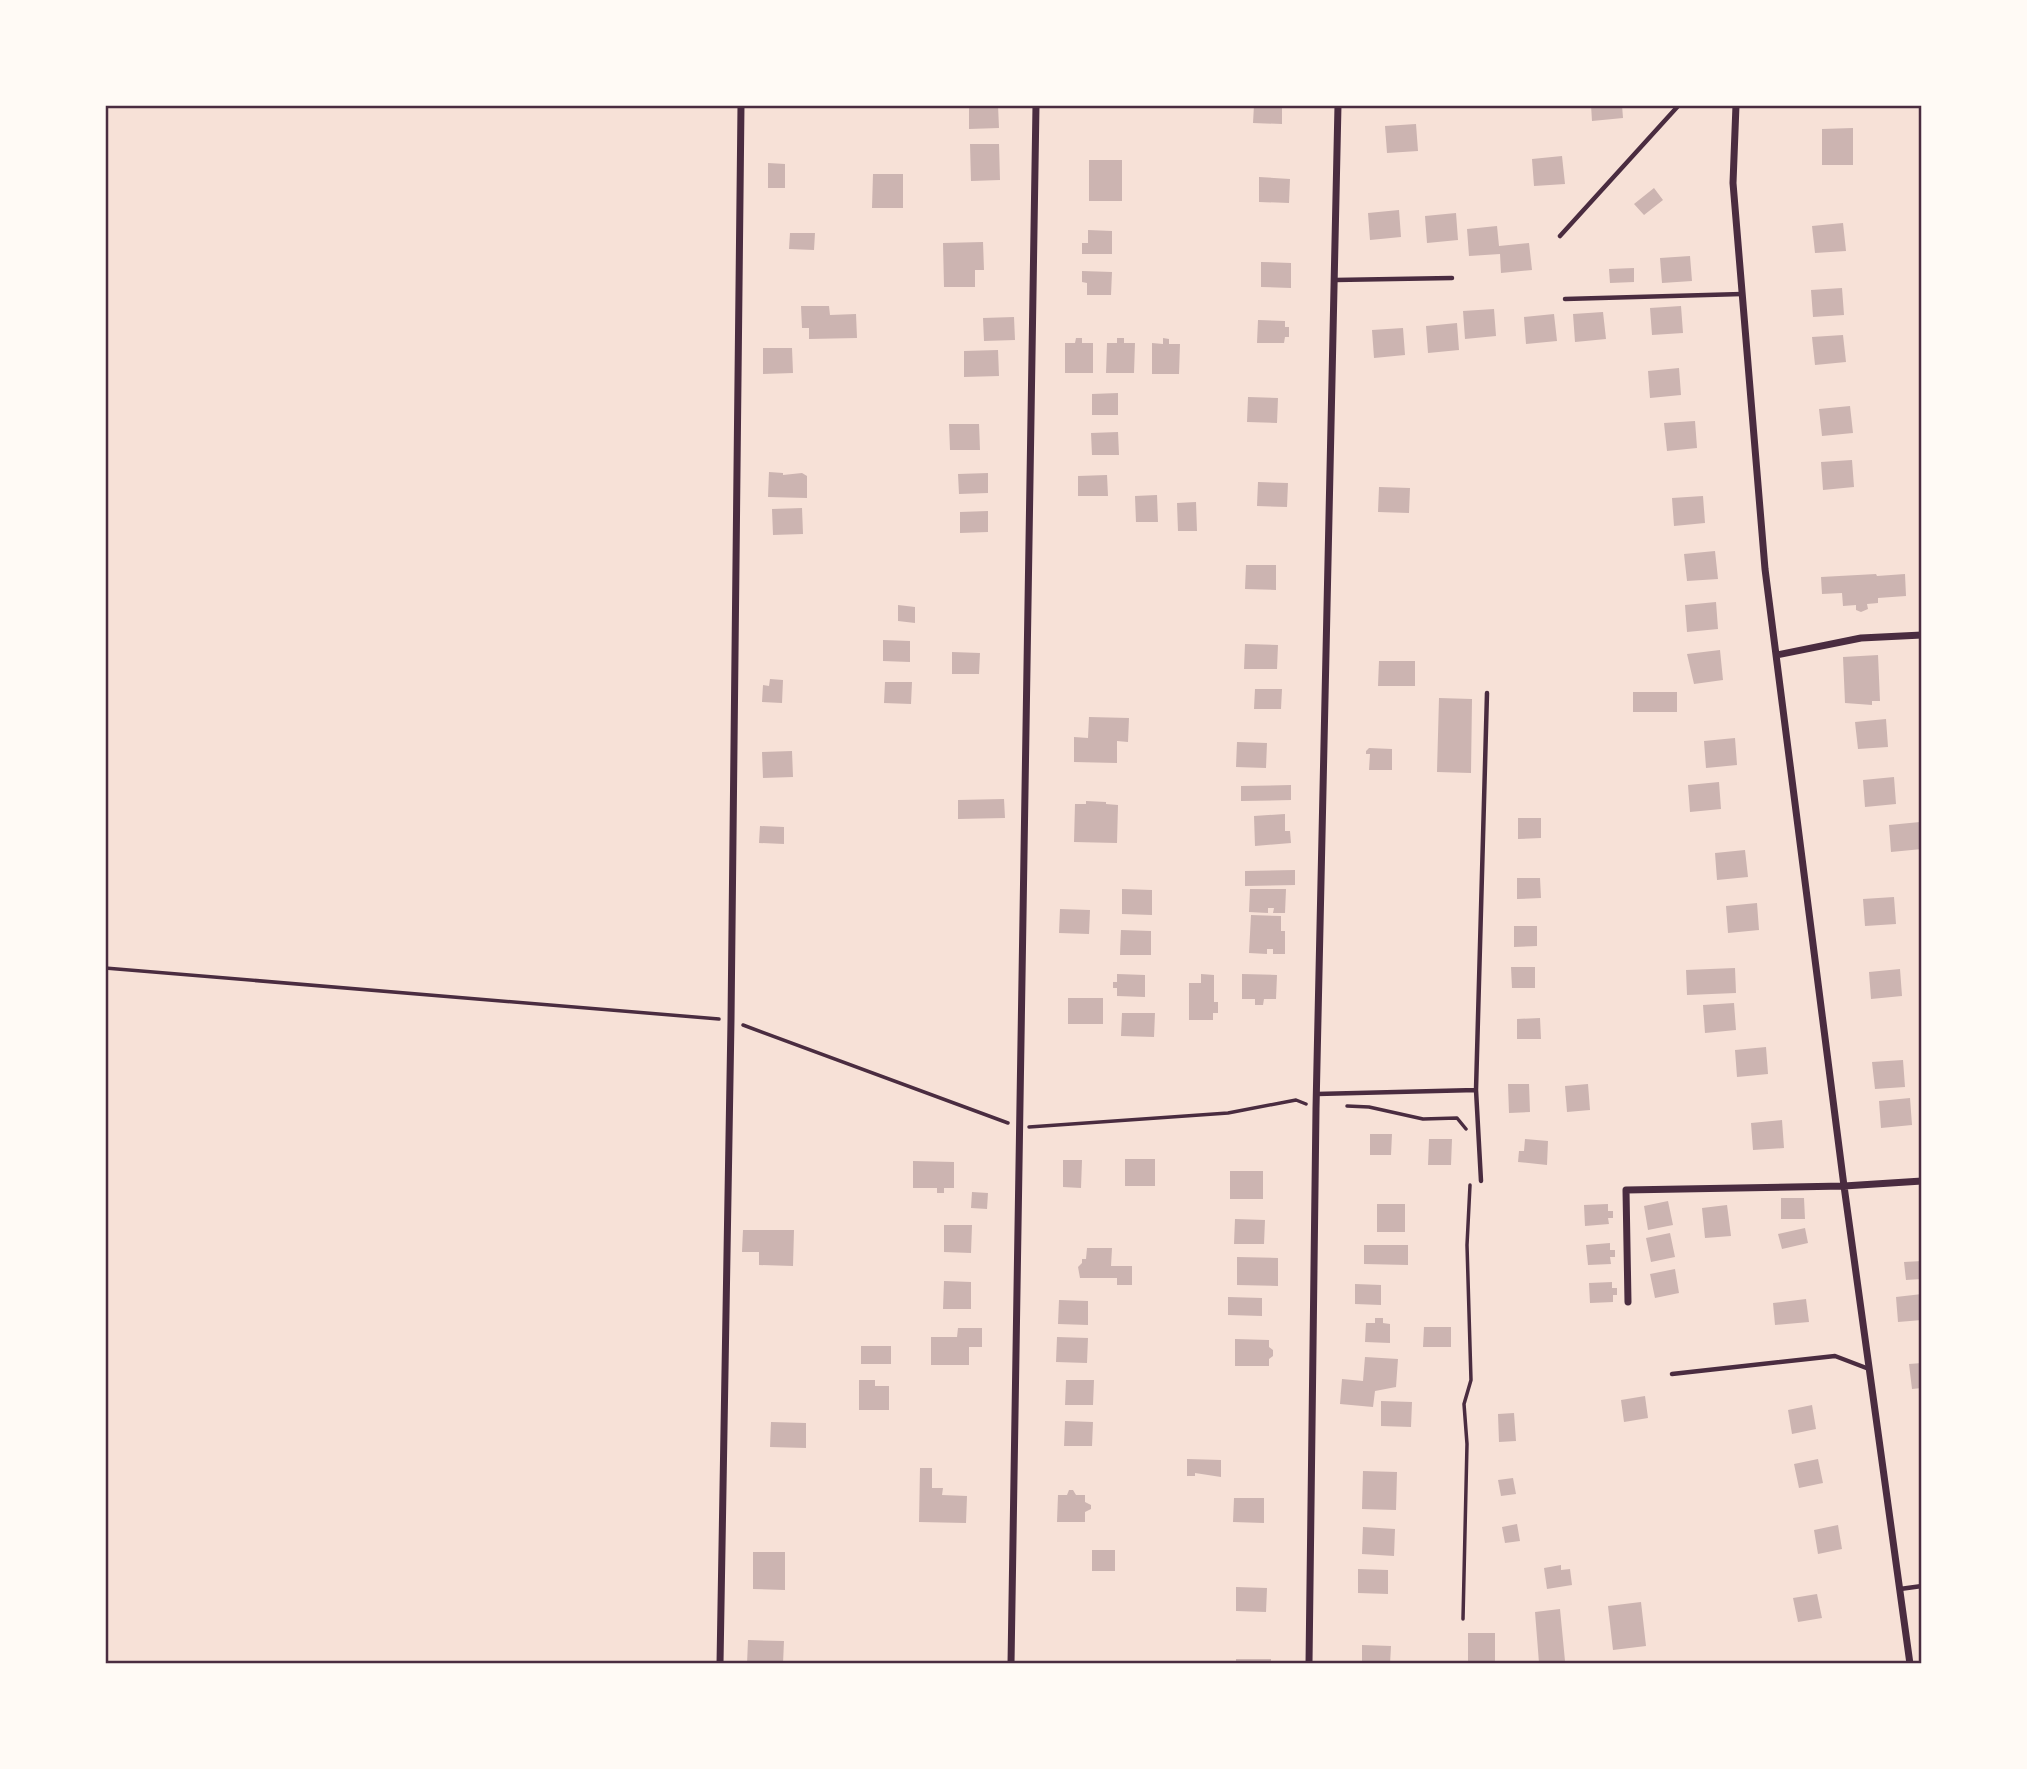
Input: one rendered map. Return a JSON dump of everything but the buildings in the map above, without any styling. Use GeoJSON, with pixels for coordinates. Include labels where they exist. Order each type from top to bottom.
{"type":"FeatureCollection","features":[{"type":"Feature","properties":{"kind":"street"},"geometry":{"type":"LineString","coordinates":[[720,1664],[731,1020],[741,105]]}},
{"type":"Feature","properties":{"kind":"street"},"geometry":{"type":"LineString","coordinates":[[1011,1664],[1036,105]]}},
{"type":"Feature","properties":{"kind":"street"},"geometry":{"type":"LineString","coordinates":[[1309,1664],[1316,1109],[1338,105]]}},
{"type":"Feature","properties":{"kind":"street"},"geometry":{"type":"LineString","coordinates":[[1736,105],[1732,183],[1766,569],[1844,1186],[1910,1664]]}},
{"type":"Feature","properties":{"kind":"street"},"geometry":{"type":"LineString","coordinates":[[1777,655],[1861,638],[1922,635]]}},
{"type":"Feature","properties":{"kind":"street"},"geometry":{"type":"LineString","coordinates":[[1628,1302],[1626,1190],[1844,1186],[1922,1181]]}},
{"type":"Feature","properties":{"kind":"lane"},"geometry":{"type":"LineString","coordinates":[[1560,236],[1679,105]]}},
{"type":"Feature","properties":{"kind":"lane"},"geometry":{"type":"LineString","coordinates":[[1335,280],[1452,278]]}},
{"type":"Feature","properties":{"kind":"lane"},"geometry":{"type":"LineString","coordinates":[[1565,299],[1742,294]]}},
{"type":"Feature","properties":{"kind":"lane"},"geometry":{"type":"LineString","coordinates":[[1481,1181],[1476,1090],[1487,693]]}},
{"type":"Feature","properties":{"kind":"lane"},"geometry":{"type":"LineString","coordinates":[[1317,1094],[1476,1090]]}},
{"type":"Feature","properties":{"kind":"lane"},"geometry":{"type":"LineString","coordinates":[[1672,1374],[1835,1356],[1870,1369]]}},
{"type":"Feature","properties":{"kind":"lane"},"geometry":{"type":"LineString","coordinates":[[1900,1589],[1922,1586]]}},
{"type":"Feature","properties":{"kind":"path"},"geometry":{"type":"LineString","coordinates":[[105,968],[731,1020],[1020,1127],[1228,1113],[1296,1100],[1316,1109],[1337,1105],[1423,1119],[1457,1118],[1470,1133]]}},
{"type":"Feature","properties":{"kind":"path"},"geometry":{"type":"LineString","coordinates":[[1463,1619],[1466,1444],[1464,1404],[1471,1380],[1467,1245],[1470,1181]]}}]}
